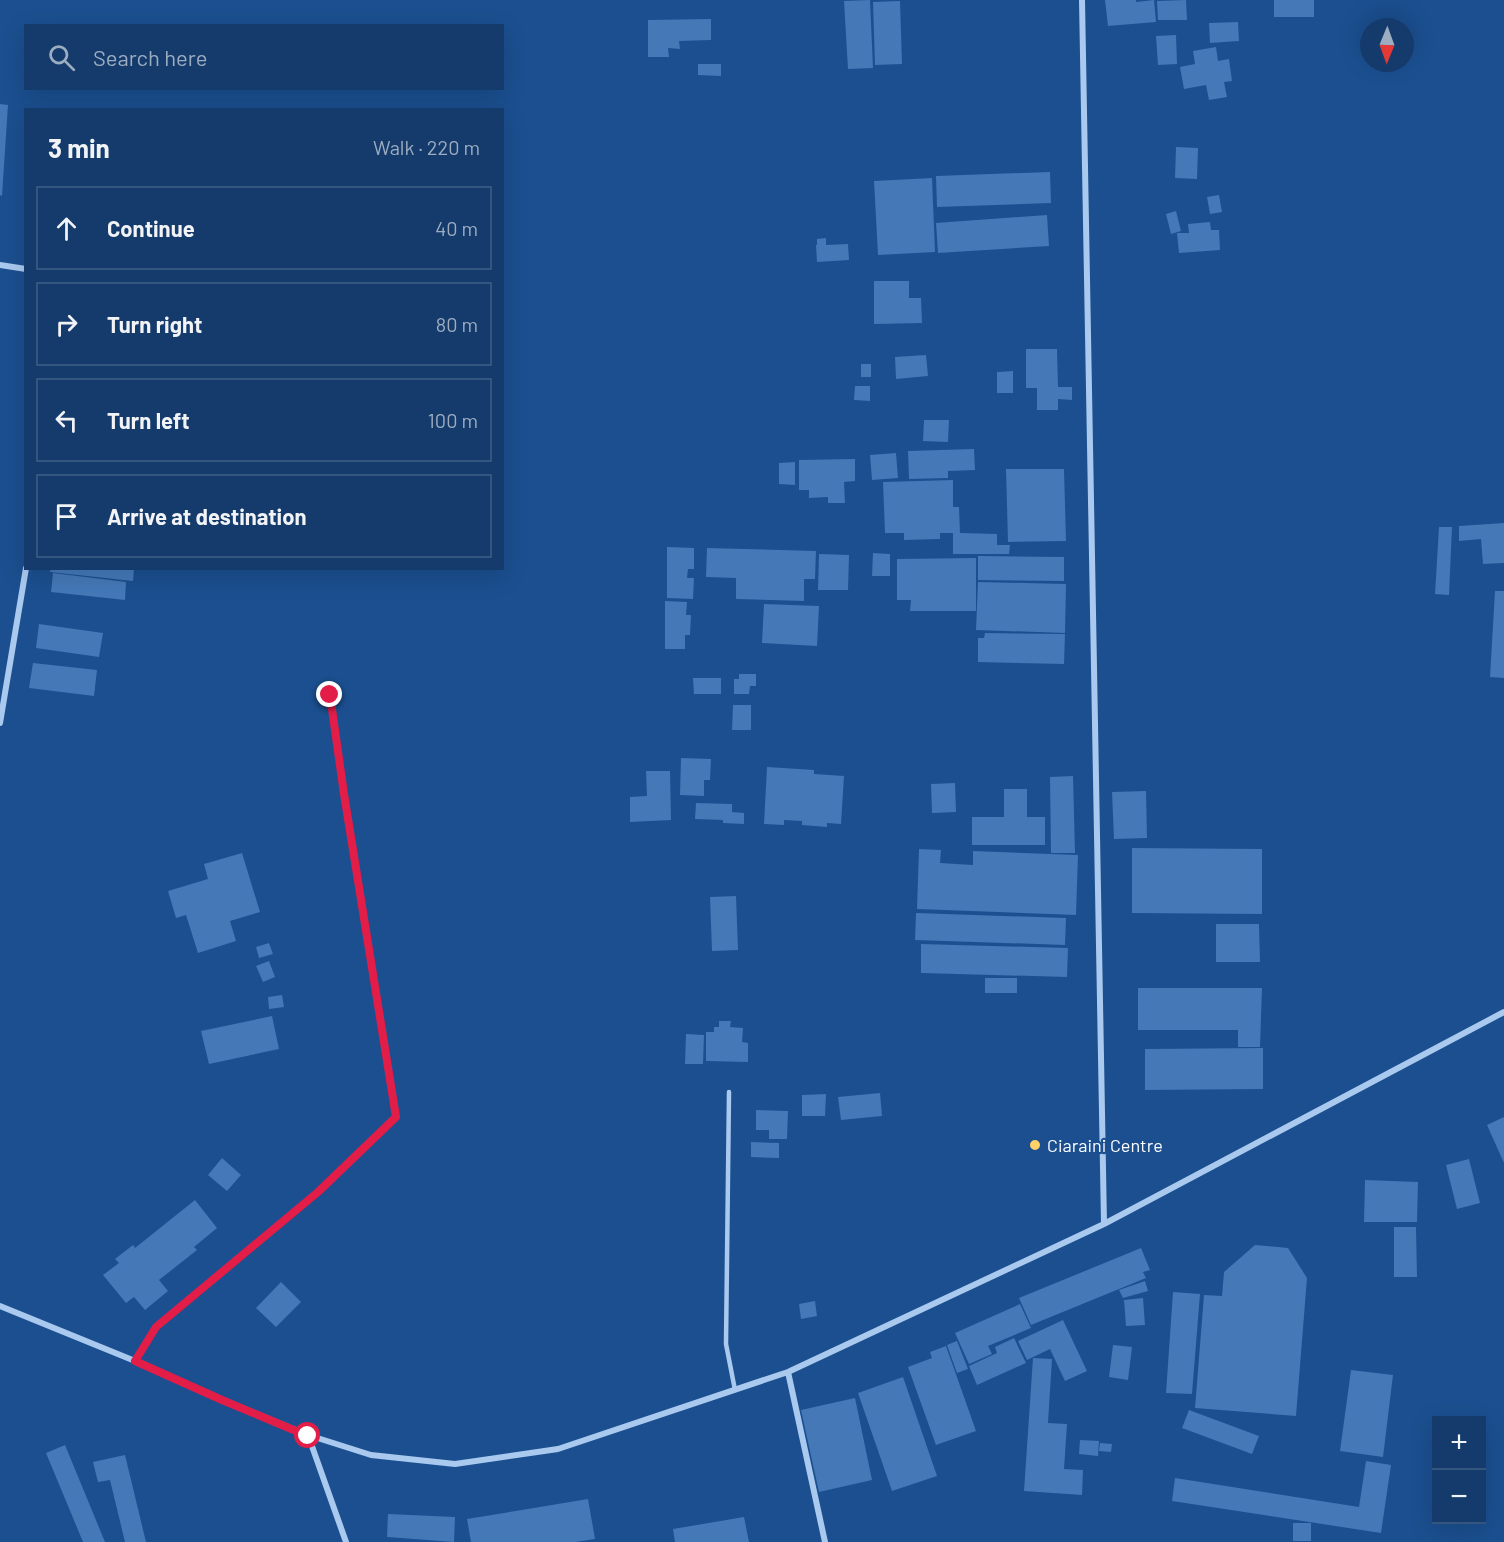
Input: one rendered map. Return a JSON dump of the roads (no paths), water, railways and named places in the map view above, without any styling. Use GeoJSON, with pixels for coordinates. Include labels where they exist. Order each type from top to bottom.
{"type":"FeatureCollection","features":[{"type":"Feature","properties":{"kind":"street"},"geometry":{"type":"LineString","coordinates":[[1082,0],[1104,1224]]}},
{"type":"Feature","properties":{"kind":"street"},"geometry":{"type":"LineString","coordinates":[[0,265],[24,269]]}},
{"type":"Feature","properties":{"kind":"street"},"geometry":{"type":"LineString","coordinates":[[0,723],[26,570]]}},
{"type":"Feature","properties":{"kind":"street"},"geometry":{"type":"LineString","coordinates":[[0,1306],[135,1361],[308,1436],[371,1455],[455,1464],[558,1449],[788,1372],[1104,1224],[1504,1012]]}},
{"type":"Feature","properties":{"kind":"street"},"geometry":{"type":"LineString","coordinates":[[788,1372],[825,1542]]}},
{"type":"Feature","properties":{"kind":"street"},"geometry":{"type":"LineString","coordinates":[[308,1436],[346,1542]]}},
{"type":"Feature","properties":{"kind":"lane"},"geometry":{"type":"LineString","coordinates":[[729,1092],[726,1344],[735,1390]]}},
{"type":"Feature","properties":{"kind":"place","name":"Ciaraini Centre"},"geometry":{"type":"Point","coordinates":[1035,1145]}}]}
